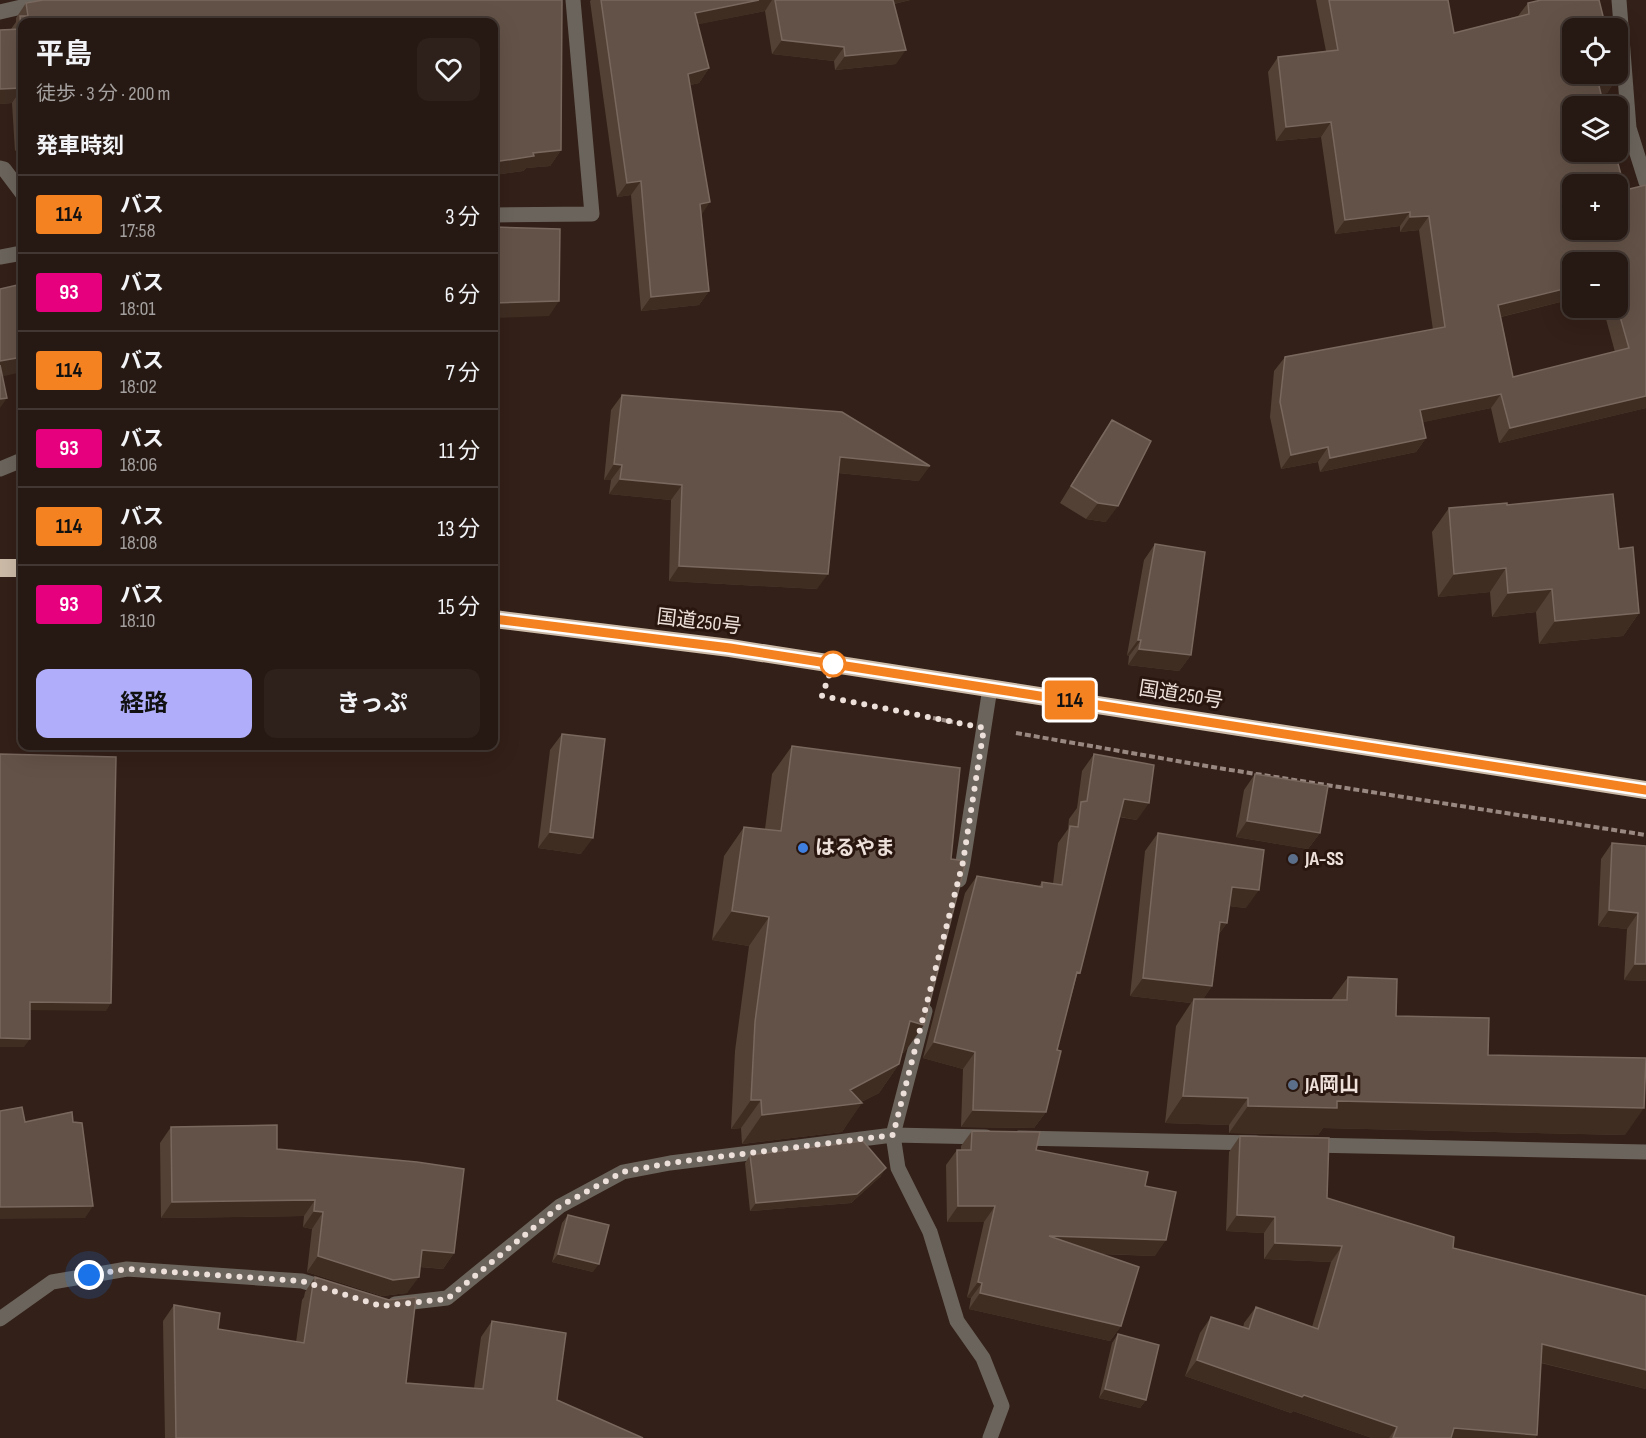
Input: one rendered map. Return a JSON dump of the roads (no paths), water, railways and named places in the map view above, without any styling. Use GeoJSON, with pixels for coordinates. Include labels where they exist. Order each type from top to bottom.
{"type":"FeatureCollection","features":[{"type":"Feature","properties":{"kind":"highway"},"geometry":{"type":"LineString","coordinates":[[0,568],[18,568]]}},
{"type":"Feature","properties":{"kind":"highway","name":"国道250号"},"geometry":{"type":"LineString","coordinates":[[498,619],[730,648],[1646,790]]}},
{"type":"Feature","properties":{"kind":"street"},"geometry":{"type":"LineString","coordinates":[[0,12],[59,0]]}},
{"type":"Feature","properties":{"kind":"street"},"geometry":{"type":"LineString","coordinates":[[498,215],[592,214],[573,0]]}},
{"type":"Feature","properties":{"kind":"street"},"geometry":{"type":"LineString","coordinates":[[1619,0],[1629,128],[1646,182]]}},
{"type":"Feature","properties":{"kind":"street"},"geometry":{"type":"LineString","coordinates":[[0,168],[4,169],[18,188]]}},
{"type":"Feature","properties":{"kind":"street"},"geometry":{"type":"LineString","coordinates":[[0,257],[18,254]]}},
{"type":"Feature","properties":{"kind":"street"},"geometry":{"type":"LineString","coordinates":[[0,468],[18,461]]}},
{"type":"Feature","properties":{"kind":"street"},"geometry":{"type":"LineString","coordinates":[[955,896],[963,862],[990,688]]}},
{"type":"Feature","properties":{"kind":"street"},"geometry":{"type":"LineString","coordinates":[[928,998],[893,1135],[898,1168],[930,1232],[957,1321],[983,1358],[1002,1406],[990,1438]]}},
{"type":"Feature","properties":{"kind":"street"},"geometry":{"type":"LineString","coordinates":[[381,1306],[447,1299],[560,1206],[623,1172],[670,1163],[893,1135],[1275,1144]]}},
{"type":"Feature","properties":{"kind":"street"},"geometry":{"type":"LineString","coordinates":[[1299,1144],[1646,1152]]}},
{"type":"Feature","properties":{"kind":"street"},"geometry":{"type":"LineString","coordinates":[[0,1319],[52,1282],[127,1269],[302,1281],[347,1295]]}},
{"type":"Feature","properties":{"kind":"place","name":"はるやま"},"geometry":{"type":"Point","coordinates":[803,848]}},
{"type":"Feature","properties":{"kind":"place","name":"JA-SS"},"geometry":{"type":"Point","coordinates":[1293,859]}},
{"type":"Feature","properties":{"kind":"place","name":"JA岡山"},"geometry":{"type":"Point","coordinates":[1293,1085]}}]}
